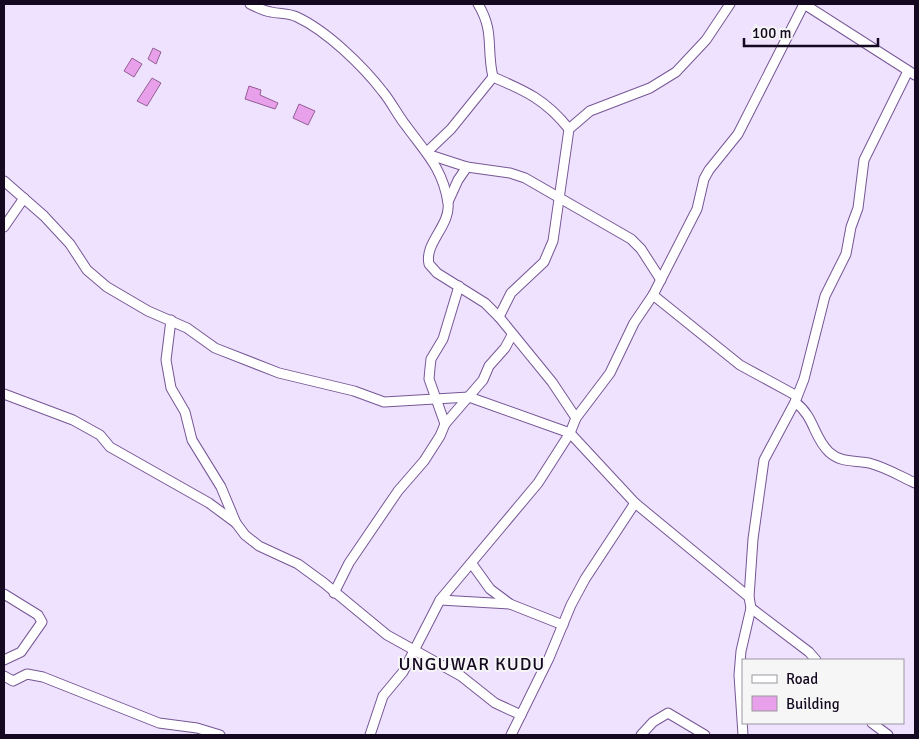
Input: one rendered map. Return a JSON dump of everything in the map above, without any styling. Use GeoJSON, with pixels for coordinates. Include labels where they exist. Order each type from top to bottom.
{"type":"FeatureCollection","features":[{"type":"Feature","properties":{"kind":"street"},"geometry":{"type":"LineString","coordinates":[[250,4],[270,12],[297,17],[344,51],[374,81],[407,128],[437,165],[448,203]]}},
{"type":"Feature","properties":{"kind":"street"},"geometry":{"type":"LineString","coordinates":[[429,154],[493,77],[489,51],[491,38],[488,25],[478,4]]}},
{"type":"Feature","properties":{"kind":"street"},"geometry":{"type":"LineString","coordinates":[[499,317],[511,293],[544,262],[549,252],[557,225],[569,129],[590,111],[650,88],[676,72],[706,40],[730,4]]}},
{"type":"Feature","properties":{"kind":"street"},"geometry":{"type":"LineString","coordinates":[[370,735],[383,696],[402,672],[440,600],[538,483],[570,433],[576,418],[610,373],[634,323],[653,295],[697,209],[704,179],[738,134],[804,4],[912,73],[864,160],[858,208],[851,227],[846,254],[825,296],[804,379],[796,399],[764,460],[756,508],[749,597],[751,608],[741,650],[739,675],[742,720]]}},
{"type":"Feature","properties":{"kind":"street"},"geometry":{"type":"LineString","coordinates":[[493,77],[528,92],[547,104],[569,129]]}},
{"type":"Feature","properties":{"kind":"street"},"geometry":{"type":"LineString","coordinates":[[429,154],[467,167],[510,173],[525,178],[560,200],[631,239],[641,249],[661,280]]}},
{"type":"Feature","properties":{"kind":"street"},"geometry":{"type":"LineString","coordinates":[[467,167],[458,180],[448,203],[443,225],[428,259],[432,268],[437,273],[485,303],[499,317],[552,382],[576,418]]}},
{"type":"Feature","properties":{"kind":"street"},"geometry":{"type":"LineString","coordinates":[[4,181],[44,216],[70,244],[87,270],[107,287],[148,311],[187,328],[215,348],[279,373],[354,390],[384,402],[469,397],[570,433],[635,503],[749,597]]}},
{"type":"Feature","properties":{"kind":"street"},"geometry":{"type":"LineString","coordinates":[[4,227],[24,198]]}},
{"type":"Feature","properties":{"kind":"street"},"geometry":{"type":"LineString","coordinates":[[445,424],[429,380],[431,359],[443,339],[459,286]]}},
{"type":"Feature","properties":{"kind":"street"},"geometry":{"type":"LineString","coordinates":[[653,295],[740,365],[796,399],[810,416],[817,436],[830,453],[849,462],[868,463],[915,483]]}},
{"type":"Feature","properties":{"kind":"street"},"geometry":{"type":"LineString","coordinates":[[171,320],[166,360],[171,388],[185,412],[192,440],[221,487],[236,523],[245,535],[259,546],[298,564],[387,635],[461,676],[495,703],[521,715]]}},
{"type":"Feature","properties":{"kind":"street"},"geometry":{"type":"LineString","coordinates":[[334,593],[350,563],[398,491],[433,447],[445,424],[483,380],[489,366],[505,348],[512,335]]}},
{"type":"Feature","properties":{"kind":"street"},"geometry":{"type":"LineString","coordinates":[[4,394],[73,420],[100,435],[110,447],[210,503],[236,523]]}},
{"type":"Feature","properties":{"kind":"street"},"geometry":{"type":"LineString","coordinates":[[511,735],[585,579],[635,503]]}},
{"type":"Feature","properties":{"kind":"street"},"geometry":{"type":"LineString","coordinates":[[472,564],[490,590],[510,604],[562,625]]}},
{"type":"Feature","properties":{"kind":"street"},"geometry":{"type":"LineString","coordinates":[[4,594],[38,615],[42,622],[22,652],[4,660]]}},
{"type":"Feature","properties":{"kind":"street"},"geometry":{"type":"LineString","coordinates":[[440,600],[510,604]]}},
{"type":"Feature","properties":{"kind":"street"},"geometry":{"type":"LineString","coordinates":[[751,608],[809,652],[815,659]]}},
{"type":"Feature","properties":{"kind":"street"},"geometry":{"type":"LineString","coordinates":[[4,676],[13,681],[27,674],[42,677],[159,723],[196,728],[220,735]]}},
{"type":"Feature","properties":{"kind":"street"},"geometry":{"type":"LineString","coordinates":[[641,735],[658,717],[668,714],[702,734]]}},
{"type":"Feature","properties":{"kind":"street"},"geometry":{"type":"LineString","coordinates":[[873,724],[888,735]]}},
{"type":"Feature","properties":{"kind":"building"},"geometry":{"type":"Polygon","coordinates":[[[153,48],[161,52],[156,64],[148,59],[153,48]]]}},
{"type":"Feature","properties":{"kind":"building"},"geometry":{"type":"Polygon","coordinates":[[[132,58],[142,64],[134,77],[124,71],[132,58]]]}},
{"type":"Feature","properties":{"kind":"building"},"geometry":{"type":"Polygon","coordinates":[[[152,78],[161,83],[147,106],[137,101],[152,78]]]}},
{"type":"Feature","properties":{"kind":"building"},"geometry":{"type":"Polygon","coordinates":[[[249,86],[261,90],[260,95],[278,103],[275,109],[245,99],[249,86]]]}},
{"type":"Feature","properties":{"kind":"building"},"geometry":{"type":"Polygon","coordinates":[[[299,104],[315,111],[308,125],[293,118],[299,104]]]}},
{"type":"Feature","properties":{"kind":"district","name":"UNGUWAR KUDU"},"geometry":{"type":"Point","coordinates":[472,664]}}]}
